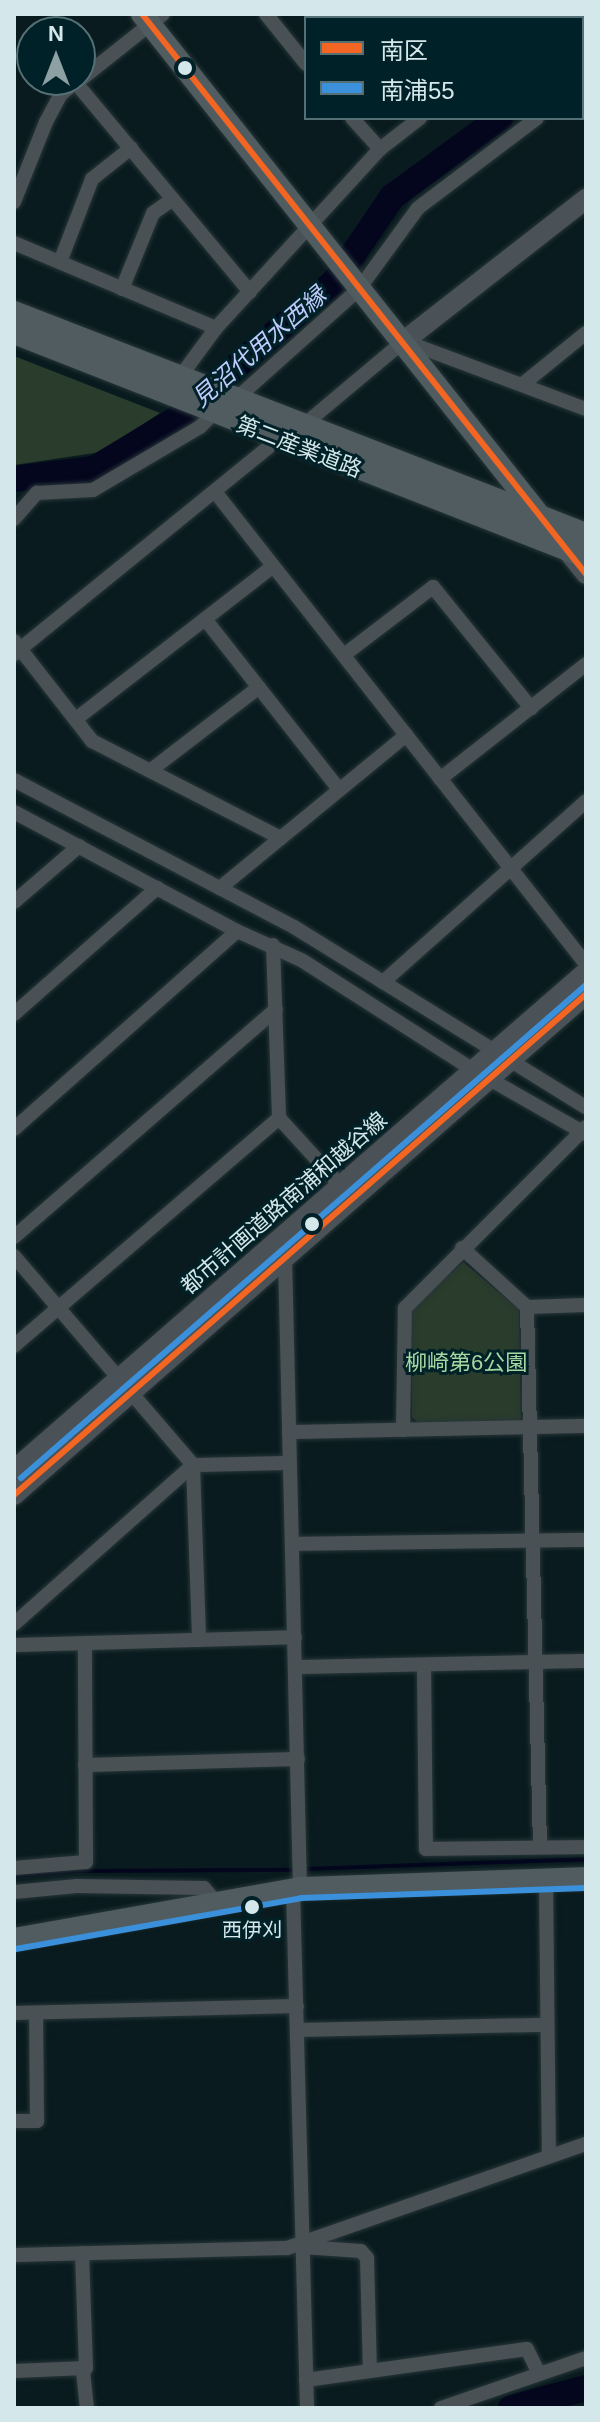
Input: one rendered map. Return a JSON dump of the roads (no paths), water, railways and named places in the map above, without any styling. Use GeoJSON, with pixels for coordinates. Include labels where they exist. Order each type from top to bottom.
{"type":"FeatureCollection","features":[{"type":"Feature","properties":{"kind":"main road"},"geometry":{"type":"LineString","coordinates":[[152,18],[331,253],[404,341],[538,515],[576,553]]}},
{"type":"Feature","properties":{"kind":"main road","name":"第二産業道路"},"geometry":{"type":"LineString","coordinates":[[14,312],[205,396],[279,439],[576,553]]}},
{"type":"Feature","properties":{"kind":"main road","name":"第二産業道路"},"geometry":{"type":"LineString","coordinates":[[14,333],[205,396],[305,424],[586,534]]}},
{"type":"Feature","properties":{"kind":"main road"},"geometry":{"type":"LineString","coordinates":[[14,1939],[296,1889],[586,1878]]}},
{"type":"Feature","properties":{"kind":"street"},"geometry":{"type":"LineString","coordinates":[[266,14],[304,62]]}},
{"type":"Feature","properties":{"kind":"street"},"geometry":{"type":"LineString","coordinates":[[96,66],[152,18]]}},
{"type":"Feature","properties":{"kind":"street"},"geometry":{"type":"LineString","coordinates":[[14,202],[46,122],[60,96]]}},
{"type":"Feature","properties":{"kind":"street"},"geometry":{"type":"LineString","coordinates":[[90,96],[250,292]]}},
{"type":"Feature","properties":{"kind":"street"},"geometry":{"type":"LineString","coordinates":[[354,120],[380,149]]}},
{"type":"Feature","properties":{"kind":"street"},"geometry":{"type":"LineString","coordinates":[[14,519],[37,493],[93,490],[200,427],[216,328],[312,227],[380,149],[417,120]]}},
{"type":"Feature","properties":{"kind":"street"},"geometry":{"type":"LineString","coordinates":[[205,396],[357,286],[418,208],[534,120]]}},
{"type":"Feature","properties":{"kind":"street"},"geometry":{"type":"LineString","coordinates":[[60,262],[92,179],[131,148]]}},
{"type":"Feature","properties":{"kind":"street"},"geometry":{"type":"LineString","coordinates":[[122,289],[153,213],[173,199]]}},
{"type":"Feature","properties":{"kind":"street"},"geometry":{"type":"LineString","coordinates":[[305,424],[404,341],[586,199]]}},
{"type":"Feature","properties":{"kind":"street"},"geometry":{"type":"LineString","coordinates":[[14,243],[216,328]]}},
{"type":"Feature","properties":{"kind":"street"},"geometry":{"type":"LineString","coordinates":[[523,384],[586,333]]}},
{"type":"Feature","properties":{"kind":"street"},"geometry":{"type":"LineString","coordinates":[[404,341],[586,409]]}},
{"type":"Feature","properties":{"kind":"street"},"geometry":{"type":"LineString","coordinates":[[279,439],[216,493],[16,648],[92,741],[281,838]]}},
{"type":"Feature","properties":{"kind":"street"},"geometry":{"type":"LineString","coordinates":[[216,493],[586,964]]}},
{"type":"Feature","properties":{"kind":"street"},"geometry":{"type":"LineString","coordinates":[[576,553],[586,574]]}},
{"type":"Feature","properties":{"kind":"street"},"geometry":{"type":"LineString","coordinates":[[76,719],[273,566]]}},
{"type":"Feature","properties":{"kind":"street"},"geometry":{"type":"LineString","coordinates":[[344,655],[433,587],[531,708]]}},
{"type":"Feature","properties":{"kind":"street"},"geometry":{"type":"LineString","coordinates":[[205,619],[339,789]]}},
{"type":"Feature","properties":{"kind":"street"},"geometry":{"type":"LineString","coordinates":[[440,779],[586,664]]}},
{"type":"Feature","properties":{"kind":"street"},"geometry":{"type":"LineString","coordinates":[[151,770],[259,687]]}},
{"type":"Feature","properties":{"kind":"street"},"geometry":{"type":"LineString","coordinates":[[220,888],[406,735]]}},
{"type":"Feature","properties":{"kind":"street"},"geometry":{"type":"LineString","coordinates":[[14,780],[220,888],[383,982],[586,1107]]}},
{"type":"Feature","properties":{"kind":"street"},"geometry":{"type":"LineString","coordinates":[[383,982],[586,801]]}},
{"type":"Feature","properties":{"kind":"street"},"geometry":{"type":"LineString","coordinates":[[14,812],[237,931],[273,945],[480,1074],[584,1130],[405,1308],[403,1430]]}},
{"type":"Feature","properties":{"kind":"street"},"geometry":{"type":"LineString","coordinates":[[116,866],[129,840]]}},
{"type":"Feature","properties":{"kind":"street"},"geometry":{"type":"LineString","coordinates":[[14,902],[79,846]]}},
{"type":"Feature","properties":{"kind":"street"},"geometry":{"type":"LineString","coordinates":[[14,1014],[157,888]]}},
{"type":"Feature","properties":{"kind":"street"},"geometry":{"type":"LineString","coordinates":[[14,1129],[237,931]]}},
{"type":"Feature","properties":{"kind":"street"},"geometry":{"type":"LineString","coordinates":[[273,945],[279,1118],[341,1186]]}},
{"type":"Feature","properties":{"kind":"street","name":"都市計画道路南浦和越谷線"},"geometry":{"type":"LineString","coordinates":[[14,1495],[124,1387],[341,1186],[501,1056],[586,972]]}},
{"type":"Feature","properties":{"kind":"street","name":"都市計画道路南浦和越谷線"},"geometry":{"type":"LineString","coordinates":[[501,1056],[586,994]]}},
{"type":"Feature","properties":{"kind":"street"},"geometry":{"type":"LineString","coordinates":[[14,1237],[276,1009]]}},
{"type":"Feature","properties":{"kind":"street","name":"都市計画道路南浦和越谷線"},"geometry":{"type":"LineString","coordinates":[[14,1470],[124,1387],[285,1257],[480,1074]]}},
{"type":"Feature","properties":{"kind":"street"},"geometry":{"type":"LineString","coordinates":[[14,1346],[279,1118]]}},
{"type":"Feature","properties":{"kind":"street"},"geometry":{"type":"LineString","coordinates":[[462,1248],[527,1307],[586,1305]]}},
{"type":"Feature","properties":{"kind":"street"},"geometry":{"type":"LineString","coordinates":[[14,1256],[193,1465],[199,1640]]}},
{"type":"Feature","properties":{"kind":"street"},"geometry":{"type":"LineString","coordinates":[[285,1257],[298,1759],[297,2030],[307,2408]]}},
{"type":"Feature","properties":{"kind":"street"},"geometry":{"type":"LineString","coordinates":[[527,1307],[540,1847]]}},
{"type":"Feature","properties":{"kind":"street"},"geometry":{"type":"LineString","coordinates":[[289,1432],[586,1426]]}},
{"type":"Feature","properties":{"kind":"street"},"geometry":{"type":"LineString","coordinates":[[14,1624],[193,1465],[289,1463]]}},
{"type":"Feature","properties":{"kind":"street"},"geometry":{"type":"LineString","coordinates":[[292,1544],[586,1540]]}},
{"type":"Feature","properties":{"kind":"street"},"geometry":{"type":"LineString","coordinates":[[14,1645],[295,1637]]}},
{"type":"Feature","properties":{"kind":"street"},"geometry":{"type":"LineString","coordinates":[[14,1868],[86,1862],[85,1643]]}},
{"type":"Feature","properties":{"kind":"street"},"geometry":{"type":"LineString","coordinates":[[296,1667],[586,1661]]}},
{"type":"Feature","properties":{"kind":"street"},"geometry":{"type":"LineString","coordinates":[[424,1665],[426,1849],[586,1847]]}},
{"type":"Feature","properties":{"kind":"street"},"geometry":{"type":"LineString","coordinates":[[85,1765],[298,1759]]}},
{"type":"Feature","properties":{"kind":"street"},"geometry":{"type":"LineString","coordinates":[[546,1879],[549,2154]]}},
{"type":"Feature","properties":{"kind":"street"},"geometry":{"type":"LineString","coordinates":[[14,1892],[204,1888],[215,1901]]}},
{"type":"Feature","properties":{"kind":"street"},"geometry":{"type":"LineString","coordinates":[[14,2013],[297,2006]]}},
{"type":"Feature","properties":{"kind":"street"},"geometry":{"type":"LineString","coordinates":[[14,2121],[37,2121],[36,2013]]}},
{"type":"Feature","properties":{"kind":"street"},"geometry":{"type":"LineString","coordinates":[[297,2030],[546,2025]]}},
{"type":"Feature","properties":{"kind":"street"},"geometry":{"type":"LineString","coordinates":[[303,2245],[549,2154],[586,2144]]}},
{"type":"Feature","properties":{"kind":"street"},"geometry":{"type":"LineString","coordinates":[[14,2255],[303,2245],[361,2251],[367,2258],[370,2371]]}},
{"type":"Feature","properties":{"kind":"street"},"geometry":{"type":"LineString","coordinates":[[82,2253],[83,2371],[87,2408]]}},
{"type":"Feature","properties":{"kind":"street"},"geometry":{"type":"LineString","coordinates":[[306,2380],[527,2349],[538,2372]]}},
{"type":"Feature","properties":{"kind":"street"},"geometry":{"type":"LineString","coordinates":[[441,2408],[538,2372],[586,2358]]}},
{"type":"Feature","properties":{"kind":"street"},"geometry":{"type":"LineString","coordinates":[[14,2371],[83,2371]]}},
{"type":"Feature","properties":{"kind":"waterway","name":"見沼代用水西縁"},"geometry":{"type":"LineString","coordinates":[[14,479],[94,469],[175,420],[335,281],[392,197],[497,120]]}},
{"type":"Feature","properties":{"kind":"waterway"},"geometry":{"type":"LineString","coordinates":[[304,1869],[586,1859]]}},
{"type":"Feature","properties":{"kind":"waterway"},"geometry":{"type":"LineString","coordinates":[[14,1876],[76,1871],[295,1870]]}},
{"type":"Feature","properties":{"kind":"waterway"},"geometry":{"type":"LineString","coordinates":[[511,2408],[586,2388]]}},
{"type":"Feature","properties":{"kind":"place","name":"西伊刈"},"geometry":{"type":"Point","coordinates":[252,1907]}},
{"type":"Feature","properties":{"kind":"park label","name":"柳崎第6公園"},"geometry":{"type":"Point","coordinates":[466,1363]}}]}
